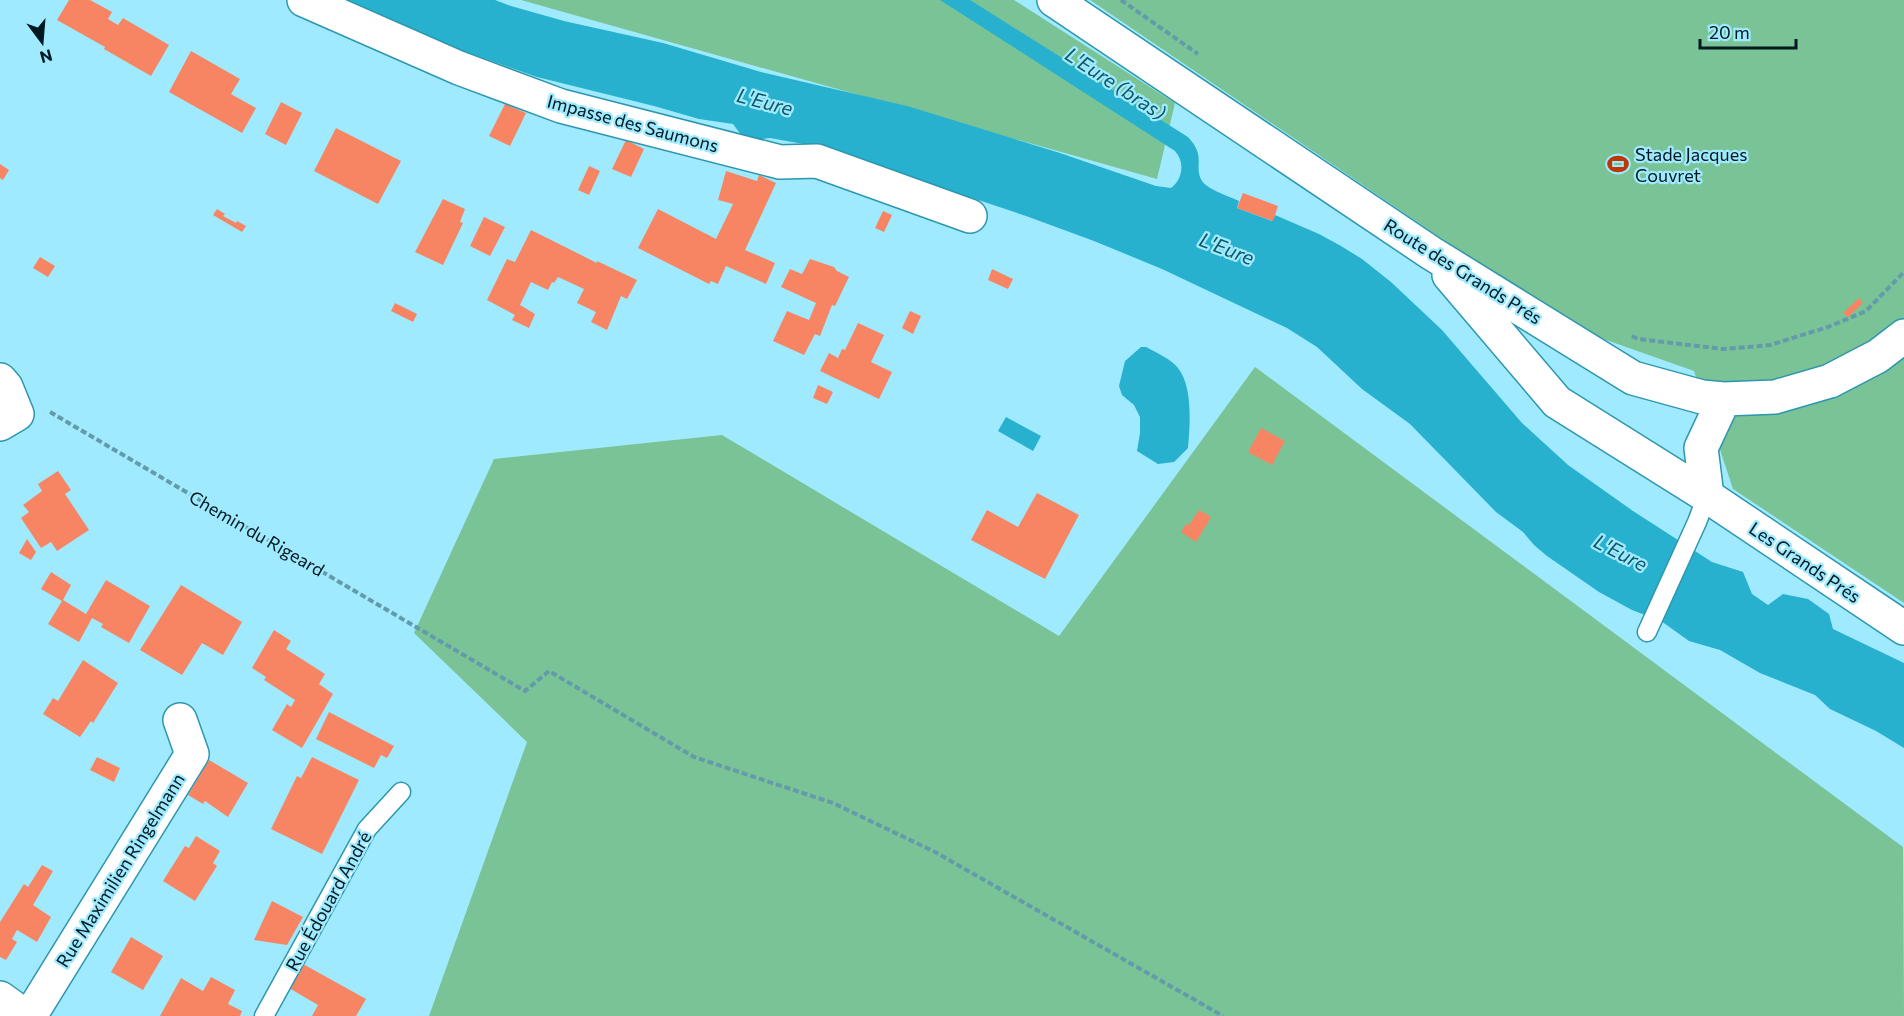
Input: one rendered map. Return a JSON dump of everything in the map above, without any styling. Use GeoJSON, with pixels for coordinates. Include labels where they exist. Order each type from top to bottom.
{"type":"FeatureCollection","features":[{"type":"Feature","properties":{"kind":"street","name":"Impasse des Saumons"},"geometry":{"type":"LineString","coordinates":[[304,0],[459,68],[561,106],[780,162],[817,161],[970,216]]}},
{"type":"Feature","properties":{"kind":"street","name":"Route des Grands Prés"},"geometry":{"type":"LineString","coordinates":[[1054,0],[1431,253],[1633,378],[1702,397],[1724,399],[1775,397],[1830,381],[1878,356],[1904,336]]}},
{"type":"Feature","properties":{"kind":"street","name":"Les Grands Prés"},"geometry":{"type":"LineString","coordinates":[[1431,253],[1557,402],[1702,509],[1904,628]]}},
{"type":"Feature","properties":{"kind":"street"},"geometry":{"type":"LineString","coordinates":[[0,380],[6,387],[8,419]]}},
{"type":"Feature","properties":{"kind":"street"},"geometry":{"type":"LineString","coordinates":[[1702,509],[1701,447],[1724,399]]}},
{"type":"Feature","properties":{"kind":"street","name":"Rue Maximilien Ringelmann"},"geometry":{"type":"LineString","coordinates":[[30,1016],[192,754],[180,720]]}},
{"type":"Feature","properties":{"kind":"street"},"geometry":{"type":"LineString","coordinates":[[0,998],[25,1016]]}},
{"type":"Feature","properties":{"kind":"lane"},"geometry":{"type":"LineString","coordinates":[[1647,632],[1702,509]]}},
{"type":"Feature","properties":{"kind":"lane","name":"Rue Édouard André"},"geometry":{"type":"LineString","coordinates":[[264,1016],[367,829],[401,792]]}},
{"type":"Feature","properties":{"kind":"path"},"geometry":{"type":"LineString","coordinates":[[1627,333],[1638,339],[1723,349],[1770,345],[1828,327],[1866,311],[1904,272]]}},
{"type":"Feature","properties":{"kind":"path","name":"Chemin du Rigeard"},"geometry":{"type":"LineString","coordinates":[[8,419],[49,411],[525,690],[549,671],[694,757],[833,803],[935,852],[1223,1016]]}},
{"type":"Feature","properties":{"kind":"green space"},"geometry":{"type":"Polygon","coordinates":[[[521,0],[1014,0],[1175,103],[1157,179],[521,0]]]}},
{"type":"Feature","properties":{"kind":"green space","name":"Stade Jacques Couvret"},"geometry":{"type":"Polygon","coordinates":[[[1090,0],[1904,0],[1904,603],[1733,489],[1694,371],[1575,329],[1090,0]]]}},
{"type":"Feature","properties":{"kind":"green space"},"geometry":{"type":"Polygon","coordinates":[[[1255,367],[1903,847],[1904,1016],[429,1016],[527,742],[414,633],[494,459],[722,435],[1059,636],[1255,367]]]}},
{"type":"Feature","properties":{"kind":"water","name":"L'Eure"},"geometry":{"type":"Polygon","coordinates":[[[341,0],[495,0],[564,21],[663,43],[761,72],[907,106],[1060,153],[1156,186],[1171,188],[1175,184],[1180,175],[1181,165],[1175,151],[940,0],[970,0],[1188,137],[1197,150],[1202,181],[1214,190],[1239,201],[1237,208],[1272,221],[1275,215],[1319,234],[1362,259],[1391,282],[1442,330],[1522,423],[1568,465],[1633,511],[1712,562],[1743,572],[1752,594],[1768,605],[1783,594],[1808,599],[1829,614],[1833,629],[1904,663],[1904,748],[1876,731],[1830,709],[1815,695],[1760,673],[1720,650],[1689,641],[1661,621],[1632,610],[1599,592],[1547,556],[1523,532],[1496,512],[1410,424],[1362,389],[1317,347],[1287,328],[1162,269],[1026,216],[820,147],[770,138],[752,140],[742,136],[733,124],[699,119],[537,77],[443,44],[341,0]]]}},
{"type":"Feature","properties":{"kind":"water"},"geometry":{"type":"Polygon","coordinates":[[[1141,347],[1146,347],[1172,362],[1183,376],[1186,385],[1189,406],[1188,448],[1174,462],[1158,464],[1137,451],[1140,417],[1134,405],[1122,395],[1119,386],[1125,361],[1141,347]]]}},
{"type":"Feature","properties":{"kind":"water"},"geometry":{"type":"Polygon","coordinates":[[[1006,417],[1041,436],[1033,451],[998,431],[1006,417]]]}},
{"type":"Feature","properties":{"kind":"building"},"geometry":{"type":"Polygon","coordinates":[[[69,0],[90,0],[112,12],[108,19],[118,25],[123,18],[169,45],[151,76],[57,20],[69,0]]]}},
{"type":"Feature","properties":{"kind":"building"},"geometry":{"type":"Polygon","coordinates":[[[191,51],[240,79],[231,94],[256,108],[242,133],[169,92],[191,51]]]}},
{"type":"Feature","properties":{"kind":"building"},"geometry":{"type":"Polygon","coordinates":[[[281,102],[302,113],[286,145],[265,134],[281,102]]]}},
{"type":"Feature","properties":{"kind":"building"},"geometry":{"type":"Polygon","coordinates":[[[505,104],[526,113],[510,146],[489,136],[505,104]]]}},
{"type":"Feature","properties":{"kind":"building"},"geometry":{"type":"Polygon","coordinates":[[[336,128],[401,161],[378,204],[314,171],[336,128]]]}},
{"type":"Feature","properties":{"kind":"building"},"geometry":{"type":"Polygon","coordinates":[[[626,140],[644,149],[631,177],[612,169],[626,140]]]}},
{"type":"Feature","properties":{"kind":"building"},"geometry":{"type":"Polygon","coordinates":[[[0,164],[9,170],[3,180],[0,178],[0,164]]]}},
{"type":"Feature","properties":{"kind":"building"},"geometry":{"type":"Polygon","coordinates":[[[589,166],[600,171],[589,195],[578,190],[589,166]]]}},
{"type":"Feature","properties":{"kind":"building"},"geometry":{"type":"Polygon","coordinates":[[[726,171],[757,181],[759,175],[776,183],[745,250],[775,263],[766,284],[726,266],[718,284],[711,281],[709,284],[638,248],[658,209],[716,239],[733,204],[718,200],[726,171]]]}},
{"type":"Feature","properties":{"kind":"building"},"geometry":{"type":"Polygon","coordinates":[[[1243,193],[1278,206],[1273,221],[1237,208],[1243,193]]]}},
{"type":"Feature","properties":{"kind":"building"},"geometry":{"type":"Polygon","coordinates":[[[443,199],[465,209],[460,222],[463,223],[443,265],[415,252],[443,199]]]}},
{"type":"Feature","properties":{"kind":"building"},"geometry":{"type":"Polygon","coordinates":[[[217,209],[225,214],[223,216],[246,226],[242,232],[213,215],[217,209]]]}},
{"type":"Feature","properties":{"kind":"building"},"geometry":{"type":"Polygon","coordinates":[[[883,211],[892,215],[884,232],[875,228],[883,211]]]}},
{"type":"Feature","properties":{"kind":"building"},"geometry":{"type":"Polygon","coordinates":[[[484,217],[505,227],[490,256],[470,246],[484,217]]]}},
{"type":"Feature","properties":{"kind":"building"},"geometry":{"type":"Polygon","coordinates":[[[531,230],[637,280],[627,299],[621,296],[607,330],[591,322],[596,312],[577,303],[584,289],[558,277],[548,290],[531,282],[520,305],[535,314],[529,328],[512,320],[515,315],[487,300],[507,259],[515,262],[531,230]]]}},
{"type":"Feature","properties":{"kind":"building"},"geometry":{"type":"Polygon","coordinates":[[[40,257],[55,266],[48,277],[33,268],[40,257]]]}},
{"type":"Feature","properties":{"kind":"building"},"geometry":{"type":"Polygon","coordinates":[[[810,259],[834,267],[849,277],[835,306],[832,305],[820,336],[815,334],[804,355],[773,341],[787,311],[809,320],[816,303],[781,287],[790,269],[802,274],[810,259]]]}},
{"type":"Feature","properties":{"kind":"building"},"geometry":{"type":"Polygon","coordinates":[[[992,269],[1013,279],[1008,289],[988,280],[992,269]]]}},
{"type":"Feature","properties":{"kind":"building"},"geometry":{"type":"Polygon","coordinates":[[[1859,298],[1863,303],[1848,317],[1843,313],[1859,298]]]}},
{"type":"Feature","properties":{"kind":"building"},"geometry":{"type":"Polygon","coordinates":[[[395,303],[417,314],[413,322],[391,311],[395,303]]]}},
{"type":"Feature","properties":{"kind":"building"},"geometry":{"type":"Polygon","coordinates":[[[910,311],[921,316],[913,334],[902,328],[910,311]]]}},
{"type":"Feature","properties":{"kind":"building"},"geometry":{"type":"Polygon","coordinates":[[[858,323],[884,335],[871,362],[892,372],[879,399],[820,371],[829,353],[838,358],[842,349],[845,350],[858,323]]]}},
{"type":"Feature","properties":{"kind":"building"},"geometry":{"type":"Polygon","coordinates":[[[818,385],[833,392],[827,404],[813,398],[818,385]]]}},
{"type":"Feature","properties":{"kind":"building"},"geometry":{"type":"Polygon","coordinates":[[[1261,428],[1285,441],[1272,465],[1248,452],[1261,428]]]}},
{"type":"Feature","properties":{"kind":"building"},"geometry":{"type":"Polygon","coordinates":[[[58,471],[71,490],[65,494],[89,530],[57,551],[51,542],[41,548],[21,518],[29,512],[23,505],[42,491],[38,484],[58,471]]]}},
{"type":"Feature","properties":{"kind":"building"},"geometry":{"type":"Polygon","coordinates":[[[1037,493],[1079,515],[1045,579],[971,540],[987,510],[1018,527],[1037,493]]]}},
{"type":"Feature","properties":{"kind":"building"},"geometry":{"type":"Polygon","coordinates":[[[1199,510],[1211,517],[1196,542],[1181,532],[1199,510]]]}},
{"type":"Feature","properties":{"kind":"building"},"geometry":{"type":"Polygon","coordinates":[[[27,539],[36,552],[31,560],[19,553],[27,539]]]}},
{"type":"Feature","properties":{"kind":"building"},"geometry":{"type":"Polygon","coordinates":[[[51,572],[71,585],[63,600],[86,614],[106,580],[150,606],[129,643],[101,627],[103,624],[92,618],[79,642],[48,624],[62,601],[41,589],[51,572]]]}},
{"type":"Feature","properties":{"kind":"building"},"geometry":{"type":"Polygon","coordinates":[[[181,585],[242,622],[223,655],[202,643],[182,675],[140,650],[181,585]]]}},
{"type":"Feature","properties":{"kind":"building"},"geometry":{"type":"Polygon","coordinates":[[[274,630],[291,641],[286,649],[325,674],[319,684],[333,694],[302,748],[272,730],[287,704],[291,707],[295,700],[264,680],[266,677],[252,668],[274,630]]]}},
{"type":"Feature","properties":{"kind":"building"},"geometry":{"type":"Polygon","coordinates":[[[83,660],[118,683],[93,723],[91,721],[80,737],[43,714],[53,698],[58,701],[83,660]]]}},
{"type":"Feature","properties":{"kind":"building"},"geometry":{"type":"Polygon","coordinates":[[[329,712],[394,746],[387,758],[381,755],[374,768],[316,739],[329,712]]]}},
{"type":"Feature","properties":{"kind":"building"},"geometry":{"type":"Polygon","coordinates":[[[97,757],[120,768],[114,782],[90,770],[97,757]]]}},
{"type":"Feature","properties":{"kind":"building"},"geometry":{"type":"Polygon","coordinates":[[[312,757],[359,780],[322,854],[271,829],[297,776],[301,778],[312,757]]]}},
{"type":"Feature","properties":{"kind":"building"},"geometry":{"type":"Polygon","coordinates":[[[209,760],[248,783],[228,817],[205,801],[203,804],[188,795],[209,760]]]}},
{"type":"Feature","properties":{"kind":"building"},"geometry":{"type":"Polygon","coordinates":[[[196,836],[220,851],[213,863],[217,866],[195,901],[163,881],[185,846],[189,848],[196,836]]]}},
{"type":"Feature","properties":{"kind":"building"},"geometry":{"type":"Polygon","coordinates":[[[42,865],[53,871],[33,905],[51,917],[37,942],[17,930],[12,939],[17,942],[6,960],[0,957],[0,922],[24,884],[28,887],[42,865]]]}},
{"type":"Feature","properties":{"kind":"building"},"geometry":{"type":"Polygon","coordinates":[[[272,901],[303,917],[287,945],[254,940],[272,901]]]}},
{"type":"Feature","properties":{"kind":"building"},"geometry":{"type":"Polygon","coordinates":[[[131,937],[163,956],[143,990],[111,972],[131,937]]]}},
{"type":"Feature","properties":{"kind":"building"},"geometry":{"type":"Polygon","coordinates":[[[303,964],[366,999],[356,1016],[312,1016],[318,1005],[289,988],[303,964]]]}},
{"type":"Feature","properties":{"kind":"building"},"geometry":{"type":"Polygon","coordinates":[[[211,977],[235,990],[228,1004],[242,1011],[240,1016],[160,1016],[181,978],[203,991],[211,977]]]}},
{"type":"Feature","properties":{"kind":"place","name":"Stade Jacques Couvret"},"geometry":{"type":"Point","coordinates":[1618,164]}},
{"type":"Feature","properties":{"kind":"water label","name":"L'Eure (bras)"},"geometry":{"type":"Point","coordinates":[1116,83]}}]}
